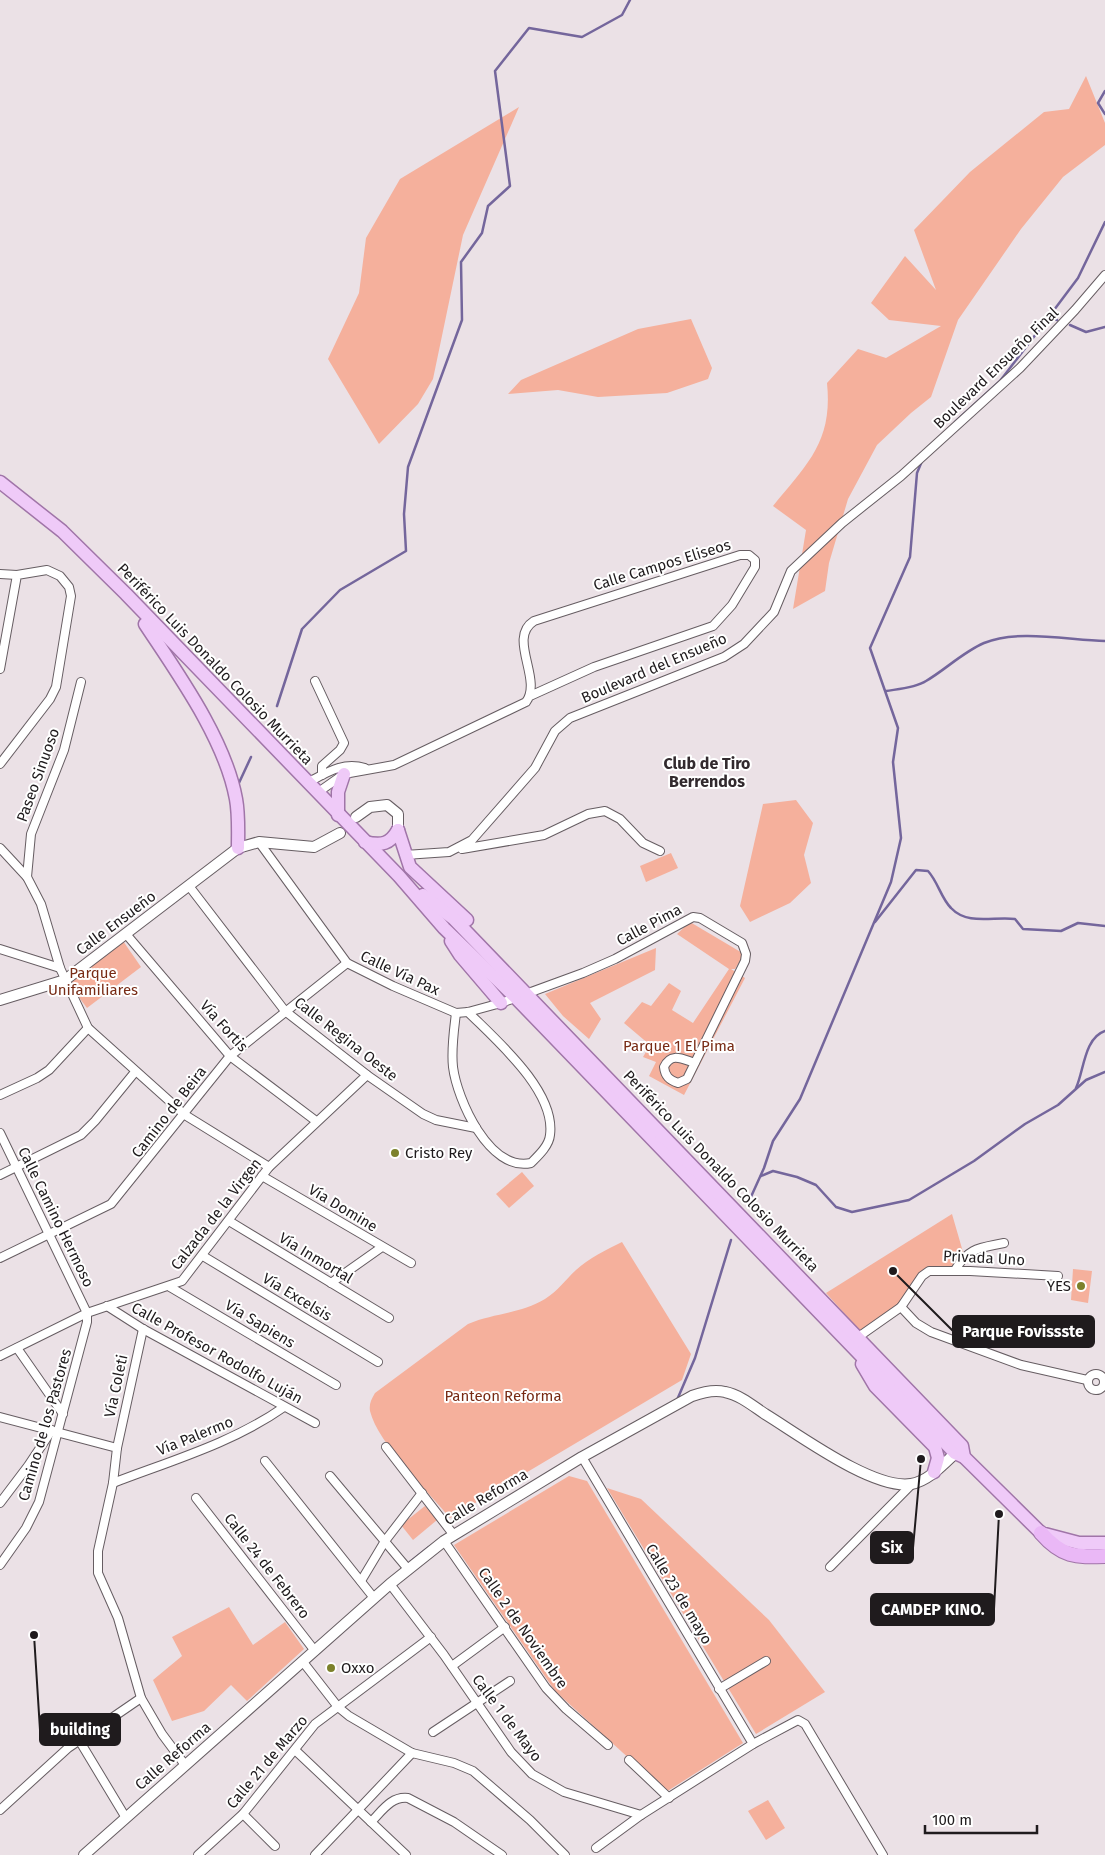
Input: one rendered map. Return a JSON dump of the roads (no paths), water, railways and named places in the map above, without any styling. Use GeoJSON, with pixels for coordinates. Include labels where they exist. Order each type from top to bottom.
{"type":"FeatureCollection","features":[{"type":"Feature","properties":{"kind":"highway"},"geometry":{"type":"LineString","coordinates":[[1041,1533],[1052,1546],[1062,1553],[1086,1557],[1105,1556]]}},
{"type":"Feature","properties":{"kind":"main road","name":"Periférico Luis Donaldo Colosio Murrieta"},"geometry":{"type":"LineString","coordinates":[[0,482],[62,531],[126,594],[338,815],[522,996],[854,1344],[1041,1533],[1079,1543],[1105,1543]]}},
{"type":"Feature","properties":{"kind":"main road"},"geometry":{"type":"LineString","coordinates":[[126,594],[183,682],[211,733],[236,799],[238,848]]}},
{"type":"Feature","properties":{"kind":"main road"},"geometry":{"type":"LineString","coordinates":[[338,815],[338,792],[350,770]]}},
{"type":"Feature","properties":{"kind":"main road"},"geometry":{"type":"LineString","coordinates":[[365,842],[383,845],[392,840],[398,830]]}},
{"type":"Feature","properties":{"kind":"main road"},"geometry":{"type":"LineString","coordinates":[[398,830],[405,855],[414,872],[474,927],[480,946]]}},
{"type":"Feature","properties":{"kind":"main road","name":"Periférico Luis Donaldo Colosio Murrieta"},"geometry":{"type":"LineString","coordinates":[[449,923],[480,946],[522,996]]}},
{"type":"Feature","properties":{"kind":"main road"},"geometry":{"type":"LineString","coordinates":[[449,923],[460,955],[501,1003]]}},
{"type":"Feature","properties":{"kind":"main road"},"geometry":{"type":"LineString","coordinates":[[854,1344],[875,1386],[935,1447],[938,1458],[934,1472]]}},
{"type":"Feature","properties":{"kind":"street","name":"Boulevard Ensueño Final"},"geometry":{"type":"LineString","coordinates":[[901,476],[1020,368],[1105,275]]}},
{"type":"Feature","properties":{"kind":"street","name":"Boulevard del Ensueño"},"geometry":{"type":"LineString","coordinates":[[405,855],[449,852],[458,849],[472,840],[535,768],[555,731],[570,718],[724,657],[744,644],[774,612],[791,571],[842,523],[901,476]]}},
{"type":"Feature","properties":{"kind":"street","name":"Calle Campos Eliseos"},"geometry":{"type":"LineString","coordinates":[[350,770],[372,770],[394,765],[520,706],[530,696],[594,667],[714,626],[732,605],[755,567],[755,560],[749,555],[740,555],[534,621],[525,629],[523,634],[530,696]]}},
{"type":"Feature","properties":{"kind":"street"},"geometry":{"type":"LineString","coordinates":[[0,574],[17,575],[37,570],[53,571],[65,581],[71,596],[56,687],[50,699],[0,764]]}},
{"type":"Feature","properties":{"kind":"street"},"geometry":{"type":"LineString","coordinates":[[0,669],[17,575]]}},
{"type":"Feature","properties":{"kind":"street"},"geometry":{"type":"LineString","coordinates":[[315,681],[344,743],[340,750],[322,766],[322,775]]}},
{"type":"Feature","properties":{"kind":"street","name":"Paseo Sinuoso"},"geometry":{"type":"LineString","coordinates":[[27,877],[31,834],[64,750],[81,682]]}},
{"type":"Feature","properties":{"kind":"street"},"geometry":{"type":"LineString","coordinates":[[307,783],[339,767],[350,770]]}},
{"type":"Feature","properties":{"kind":"street"},"geometry":{"type":"LineString","coordinates":[[317,793],[350,770]]}},
{"type":"Feature","properties":{"kind":"street"},"geometry":{"type":"LineString","coordinates":[[356,817],[370,807],[382,804],[387,805],[398,814],[398,830]]}},
{"type":"Feature","properties":{"kind":"street"},"geometry":{"type":"LineString","coordinates":[[458,849],[544,835],[596,811],[605,811],[620,819],[643,843],[660,852]]}},
{"type":"Feature","properties":{"kind":"street"},"geometry":{"type":"LineString","coordinates":[[238,848],[259,842],[314,847],[340,833]]}},
{"type":"Feature","properties":{"kind":"street","name":"Calle Vía Pax"},"geometry":{"type":"LineString","coordinates":[[259,842],[347,963],[393,986],[456,1013],[468,1012],[522,996]]}},
{"type":"Feature","properties":{"kind":"street"},"geometry":{"type":"LineString","coordinates":[[0,848],[27,877],[41,904],[60,968],[88,1028],[185,1115],[269,1167]]}},
{"type":"Feature","properties":{"kind":"street","name":"Calle Ensueño"},"geometry":{"type":"LineString","coordinates":[[0,1000],[65,980],[238,848]]}},
{"type":"Feature","properties":{"kind":"street","name":"Calle Regina Oeste"},"geometry":{"type":"LineString","coordinates":[[189,886],[285,1011],[367,1075],[430,1118],[476,1128]]}},
{"type":"Feature","properties":{"kind":"street","name":"Calle Pima"},"geometry":{"type":"LineString","coordinates":[[522,996],[615,959],[686,919],[700,918],[736,938],[742,943],[746,954],[745,961],[695,1063]]}},
{"type":"Feature","properties":{"kind":"street","name":"Vía Fortis"},"geometry":{"type":"LineString","coordinates":[[126,934],[230,1056],[316,1121]]}},
{"type":"Feature","properties":{"kind":"street"},"geometry":{"type":"LineString","coordinates":[[0,949],[60,968]]}},
{"type":"Feature","properties":{"kind":"street","name":"Camino de Beira"},"geometry":{"type":"LineString","coordinates":[[0,1258],[104,1208],[118,1198],[230,1056],[347,963]]}},
{"type":"Feature","properties":{"kind":"street"},"geometry":{"type":"LineString","coordinates":[[456,1013],[453,1066],[464,1105],[476,1128],[489,1145],[502,1156],[525,1164],[531,1163],[550,1136],[547,1110],[532,1082],[468,1012]]}},
{"type":"Feature","properties":{"kind":"street"},"geometry":{"type":"LineString","coordinates":[[0,1095],[38,1078],[49,1070],[88,1028]]}},
{"type":"Feature","properties":{"kind":"street"},"geometry":{"type":"LineString","coordinates":[[0,1175],[81,1134],[95,1121],[135,1072]]}},
{"type":"Feature","properties":{"kind":"street","name":"Calzada de la Virgen"},"geometry":{"type":"LineString","coordinates":[[0,1356],[87,1313],[170,1287],[186,1278],[269,1167],[367,1075]]}},
{"type":"Feature","properties":{"kind":"street","name":"Calle Camino Hermoso"},"geometry":{"type":"LineString","coordinates":[[0,1133],[87,1313]]}},
{"type":"Feature","properties":{"kind":"street","name":"Vía Domine"},"geometry":{"type":"LineString","coordinates":[[262,1176],[411,1263]]}},
{"type":"Feature","properties":{"kind":"street","name":"Vía Inmortal"},"geometry":{"type":"LineString","coordinates":[[229,1221],[389,1318]]}},
{"type":"Feature","properties":{"kind":"street"},"geometry":{"type":"LineString","coordinates":[[955,1270],[969,1252],[1004,1243]]}},
{"type":"Feature","properties":{"kind":"street"},"geometry":{"type":"LineString","coordinates":[[331,1283],[382,1247]]}},
{"type":"Feature","properties":{"kind":"street","name":"Vía Excelsis"},"geometry":{"type":"LineString","coordinates":[[202,1256],[378,1362]]}},
{"type":"Feature","properties":{"kind":"street","name":"Privada Uno"},"geometry":{"type":"LineString","coordinates":[[854,1344],[901,1307],[925,1273],[934,1270],[955,1270],[1058,1276]]}},
{"type":"Feature","properties":{"kind":"street","name":"Vía Sapiens"},"geometry":{"type":"LineString","coordinates":[[170,1287],[336,1384]]}},
{"type":"Feature","properties":{"kind":"street","name":"Calle Profesor Rodolfo Luján"},"geometry":{"type":"LineString","coordinates":[[107,1306],[143,1329],[315,1423]]}},
{"type":"Feature","properties":{"kind":"street"},"geometry":{"type":"LineString","coordinates":[[901,1307],[916,1323],[931,1332],[1026,1367],[1087,1380]]}},
{"type":"Feature","properties":{"kind":"street","name":"Camino de los Pastores"},"geometry":{"type":"LineString","coordinates":[[0,1565],[26,1528],[40,1502],[55,1431],[63,1414],[87,1329],[87,1313]]}},
{"type":"Feature","properties":{"kind":"street","name":"Vía Coleti"},"geometry":{"type":"LineString","coordinates":[[143,1329],[117,1448],[113,1483],[98,1551],[97,1566],[105,1590],[118,1618],[142,1698],[162,1734],[185,1765]]}},
{"type":"Feature","properties":{"kind":"street"},"geometry":{"type":"LineString","coordinates":[[17,1348],[63,1414]]}},
{"type":"Feature","properties":{"kind":"street","name":"Calle Reforma"},"geometry":{"type":"LineString","coordinates":[[84,1855],[408,1568],[453,1534],[674,1404],[710,1391],[726,1392],[741,1398],[810,1443],[874,1478],[897,1485],[912,1484]]}},
{"type":"Feature","properties":{"kind":"street","name":"Vía Palermo"},"geometry":{"type":"LineString","coordinates":[[113,1483],[238,1434],[265,1421],[284,1407]]}},
{"type":"Feature","properties":{"kind":"street"},"geometry":{"type":"LineString","coordinates":[[0,1417],[117,1448]]}},
{"type":"Feature","properties":{"kind":"street"},"geometry":{"type":"LineString","coordinates":[[0,1503],[55,1431]]}},
{"type":"Feature","properties":{"kind":"street"},"geometry":{"type":"LineString","coordinates":[[386,1447],[453,1534]]}},
{"type":"Feature","properties":{"kind":"street"},"geometry":{"type":"LineString","coordinates":[[830,1567],[912,1484],[934,1472],[961,1452]]}},
{"type":"Feature","properties":{"kind":"street","name":"Calle 23 de mayo"},"geometry":{"type":"LineString","coordinates":[[582,1457],[753,1744]]}},
{"type":"Feature","properties":{"kind":"street"},"geometry":{"type":"LineString","coordinates":[[265,1461],[374,1598]]}},
{"type":"Feature","properties":{"kind":"street"},"geometry":{"type":"LineString","coordinates":[[330,1476],[408,1568]]}},
{"type":"Feature","properties":{"kind":"street"},"geometry":{"type":"LineString","coordinates":[[361,1581],[385,1541],[422,1493]]}},
{"type":"Feature","properties":{"kind":"street","name":"Calle 24 de Febrero"},"geometry":{"type":"LineString","coordinates":[[196,1498],[316,1651]]}},
{"type":"Feature","properties":{"kind":"street","name":"Calle 2 de Noviembre"},"geometry":{"type":"LineString","coordinates":[[444,1541],[554,1697],[608,1745]]}},
{"type":"Feature","properties":{"kind":"street","name":"Calle 1 de Mayo"},"geometry":{"type":"LineString","coordinates":[[390,1584],[431,1637],[512,1752],[540,1780],[564,1792],[641,1815]]}},
{"type":"Feature","properties":{"kind":"street"},"geometry":{"type":"LineString","coordinates":[[452,1666],[505,1627]]}},
{"type":"Feature","properties":{"kind":"street","name":"Calle 21 de Marzo"},"geometry":{"type":"LineString","coordinates":[[198,1855],[242,1814],[315,1724],[431,1637]]}},
{"type":"Feature","properties":{"kind":"street"},"geometry":{"type":"LineString","coordinates":[[720,1689],[766,1661]]}},
{"type":"Feature","properties":{"kind":"street"},"geometry":{"type":"LineString","coordinates":[[303,1662],[338,1707],[375,1733],[412,1753],[454,1763],[473,1771],[530,1820],[565,1855]]}},
{"type":"Feature","properties":{"kind":"street"},"geometry":{"type":"LineString","coordinates":[[433,1732],[510,1681]]}},
{"type":"Feature","properties":{"kind":"street"},"geometry":{"type":"LineString","coordinates":[[0,1810],[44,1768],[79,1740],[142,1698]]}},
{"type":"Feature","properties":{"kind":"street"},"geometry":{"type":"LineString","coordinates":[[596,1848],[641,1815],[753,1744],[794,1721],[802,1721],[883,1855]]}},
{"type":"Feature","properties":{"kind":"street"},"geometry":{"type":"LineString","coordinates":[[79,1740],[126,1818]]}},
{"type":"Feature","properties":{"kind":"street"},"geometry":{"type":"LineString","coordinates":[[295,1750],[406,1855]]}},
{"type":"Feature","properties":{"kind":"street"},"geometry":{"type":"LineString","coordinates":[[315,1855],[412,1753]]}},
{"type":"Feature","properties":{"kind":"street"},"geometry":{"type":"LineString","coordinates":[[629,1760],[670,1798]]}},
{"type":"Feature","properties":{"kind":"street"},"geometry":{"type":"LineString","coordinates":[[371,1822],[391,1802],[402,1797],[408,1798],[454,1822],[502,1855]]}},
{"type":"Feature","properties":{"kind":"street"},"geometry":{"type":"LineString","coordinates":[[242,1814],[275,1846]]}},
{"type":"Feature","properties":{"kind":"waterway"},"geometry":{"type":"LineString","coordinates":[[277,706],[302,629],[340,590],[406,551],[404,514],[408,467],[462,320],[461,262],[482,233],[488,206],[510,186],[495,71],[529,28],[582,37],[622,15],[630,0]]}},
{"type":"Feature","properties":{"kind":"waterway"},"geometry":{"type":"LineString","coordinates":[[1105,91],[1098,103],[1105,114]]}},
{"type":"Feature","properties":{"kind":"waterway"},"geometry":{"type":"LineString","coordinates":[[955,422],[1000,381],[1078,278],[1105,222]]}},
{"type":"Feature","properties":{"kind":"waterway"},"geometry":{"type":"LineString","coordinates":[[1049,317],[1057,320]]}},
{"type":"Feature","properties":{"kind":"waterway"},"geometry":{"type":"LineString","coordinates":[[1070,325],[1086,332],[1105,327]]}},
{"type":"Feature","properties":{"kind":"waterway"},"geometry":{"type":"LineString","coordinates":[[750,1199],[764,1168],[773,1141],[800,1099],[891,882],[901,838],[893,762],[898,728],[870,648],[910,557],[917,473],[922,461]]}},
{"type":"Feature","properties":{"kind":"waterway"},"geometry":{"type":"LineString","coordinates":[[886,691],[922,683],[976,647],[997,639],[1043,636],[1105,641]]}},
{"type":"Feature","properties":{"kind":"waterway"},"geometry":{"type":"LineString","coordinates":[[238,785],[251,757]]}},
{"type":"Feature","properties":{"kind":"waterway"},"geometry":{"type":"LineString","coordinates":[[875,922],[916,870],[928,871],[951,908],[965,917],[973,919],[1015,919],[1023,929],[1061,931],[1078,923],[1105,926]]}},
{"type":"Feature","properties":{"kind":"waterway"},"geometry":{"type":"LineString","coordinates":[[1076,1088],[1093,1040],[1105,1031]]}},
{"type":"Feature","properties":{"kind":"waterway"},"geometry":{"type":"LineString","coordinates":[[761,1176],[773,1171],[797,1177],[816,1185],[836,1207],[852,1212],[909,1200],[974,1161],[1025,1124],[1058,1105],[1086,1080],[1105,1072]]}},
{"type":"Feature","properties":{"kind":"waterway"},"geometry":{"type":"LineString","coordinates":[[677,1400],[695,1358],[731,1240]]}},
{"type":"Feature","properties":{"kind":"waterway"},"geometry":{"type":"LineString","coordinates":[[410,1562],[429,1547]]}},
{"type":"Feature","properties":{"kind":"place","name":"Cristo Rey"},"geometry":{"type":"Point","coordinates":[395,1153]}},
{"type":"Feature","properties":{"kind":"place","name":"Parque Fovissste"},"geometry":{"type":"Point","coordinates":[893,1271]}},
{"type":"Feature","properties":{"kind":"place","name":"YES"},"geometry":{"type":"Point","coordinates":[1081,1286]}},
{"type":"Feature","properties":{"kind":"place","name":"Six"},"geometry":{"type":"Point","coordinates":[921,1459]}},
{"type":"Feature","properties":{"kind":"place","name":"CAMDEP KINO."},"geometry":{"type":"Point","coordinates":[999,1514]}},
{"type":"Feature","properties":{"kind":"place","name":"building"},"geometry":{"type":"Point","coordinates":[34,1635]}},
{"type":"Feature","properties":{"kind":"place","name":"Oxxo"},"geometry":{"type":"Point","coordinates":[331,1668]}},
{"type":"Feature","properties":{"kind":"district","name":"Club de Tiro Berrendos"},"geometry":{"type":"Point","coordinates":[707,772]}},
{"type":"Feature","properties":{"kind":"park label","name":"Parque Unifamiliares"},"geometry":{"type":"Point","coordinates":[93,982]}},
{"type":"Feature","properties":{"kind":"park label","name":"Parque 1 El Pima"},"geometry":{"type":"Point","coordinates":[679,1046]}},
{"type":"Feature","properties":{"kind":"park label","name":"Panteon Reforma"},"geometry":{"type":"Point","coordinates":[503,1396]}}]}
